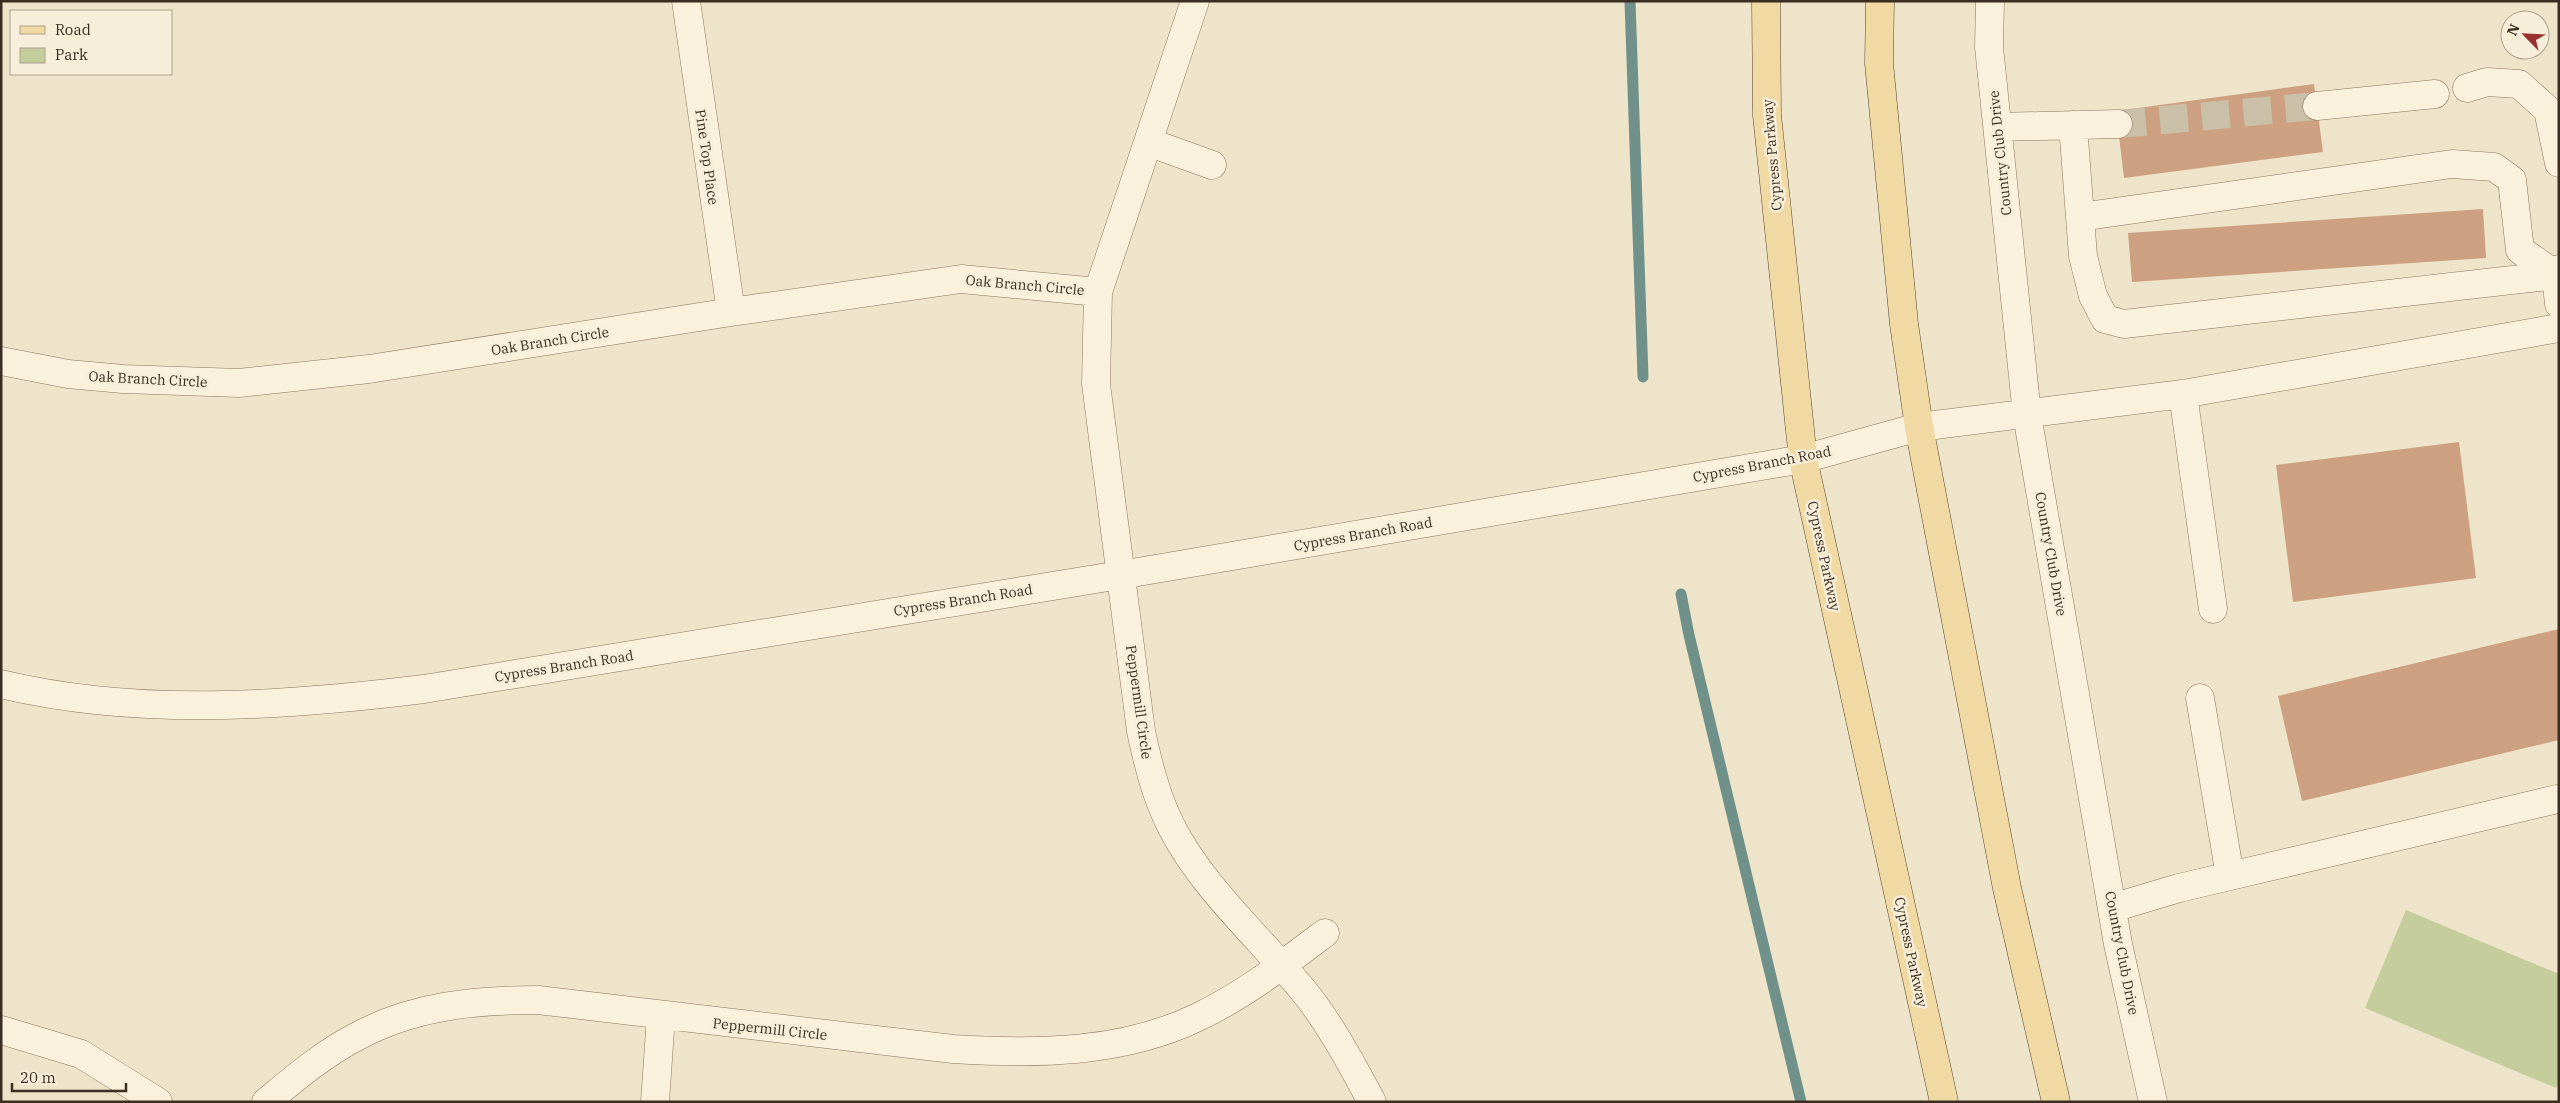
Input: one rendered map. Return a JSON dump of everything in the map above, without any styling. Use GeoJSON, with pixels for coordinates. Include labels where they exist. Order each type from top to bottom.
{"type":"FeatureCollection","features":[{"type":"Feature","properties":{"kind":"main road","name":"Cypress Parkway"},"geometry":{"type":"LineString","coordinates":[[1766,1],[1767,115],[1803,458],[1944,1102]]}},
{"type":"Feature","properties":{"kind":"main road"},"geometry":{"type":"LineString","coordinates":[[1880,1],[1881,83],[1904,324],[1919,427],[2007,888],[2056,1102]]}},
{"type":"Feature","properties":{"kind":"street","name":"Pine Top Place"},"geometry":{"type":"LineString","coordinates":[[686,1],[731,312]]}},
{"type":"Feature","properties":{"kind":"street","name":"Oak Branch Circle"},"geometry":{"type":"LineString","coordinates":[[1120,575],[1096,384],[1098,292],[1195,1]]}},
{"type":"Feature","properties":{"kind":"street","name":"Country Club Drive"},"geometry":{"type":"LineString","coordinates":[[1990,1],[1989,47],[2027,415],[2112,908],[2154,1102]]}},
{"type":"Feature","properties":{"kind":"street"},"geometry":{"type":"LineString","coordinates":[[2467,88],[2487,82],[2519,84],[2548,110],[2559,162]]}},
{"type":"Feature","properties":{"kind":"street"},"geometry":{"type":"LineString","coordinates":[[2317,106],[2436,94]]}},
{"type":"Feature","properties":{"kind":"street"},"geometry":{"type":"LineString","coordinates":[[1998,127],[2118,124]]}},
{"type":"Feature","properties":{"kind":"street"},"geometry":{"type":"LineString","coordinates":[[2073,125],[2083,256],[2093,296],[2105,319],[2124,324],[2557,272]]}},
{"type":"Feature","properties":{"kind":"street"},"geometry":{"type":"LineString","coordinates":[[1148,142],[1212,165]]}},
{"type":"Feature","properties":{"kind":"street"},"geometry":{"type":"LineString","coordinates":[[2080,217],[2452,164],[2494,167],[2512,180],[2520,250],[2557,272]]}},
{"type":"Feature","properties":{"kind":"street"},"geometry":{"type":"LineString","coordinates":[[2557,272],[2559,304]]}},
{"type":"Feature","properties":{"kind":"street","name":"Oak Branch Circle"},"geometry":{"type":"LineString","coordinates":[[1,361],[68,374],[123,379],[239,383],[369,370],[731,312],[961,279],[1098,292]]}},
{"type":"Feature","properties":{"kind":"street","name":"Cypress Branch Road"},"geometry":{"type":"LineString","coordinates":[[1,684],[78,698],[165,705],[267,703],[357,697],[424,689],[1120,575],[1803,458],[1919,427],[2183,394],[2559,328]]}},
{"type":"Feature","properties":{"kind":"street"},"geometry":{"type":"LineString","coordinates":[[2183,394],[2213,609]]}},
{"type":"Feature","properties":{"kind":"street","name":"Peppermill Circle"},"geometry":{"type":"LineString","coordinates":[[1120,575],[1141,732],[1151,778],[1168,818],[1200,872],[1282,966],[1321,1015],[1372,1102]]}},
{"type":"Feature","properties":{"kind":"street"},"geometry":{"type":"LineString","coordinates":[[2200,698],[2230,876]]}},
{"type":"Feature","properties":{"kind":"street"},"geometry":{"type":"LineString","coordinates":[[2112,908],[2179,888],[2557,799]]}},
{"type":"Feature","properties":{"kind":"street","name":"Peppermill Circle"},"geometry":{"type":"LineString","coordinates":[[266,1102],[306,1069],[356,1036],[407,1016],[455,1004],[494,1000],[538,1000],[953,1050],[1005,1053],[1057,1052],[1109,1045],[1153,1034],[1188,1021],[1247,991],[1325,933]]}},
{"type":"Feature","properties":{"kind":"street"},"geometry":{"type":"LineString","coordinates":[[655,1102],[661,1016]]}},
{"type":"Feature","properties":{"kind":"street"},"geometry":{"type":"LineString","coordinates":[[1,1030],[81,1054],[158,1102]]}},
{"type":"Feature","properties":{"kind":"green space"},"geometry":{"type":"Polygon","coordinates":[[[2406,910],[2559,974],[2559,1083],[2556,1088],[2365,1008],[2406,910]]]}},
{"type":"Feature","properties":{"kind":"building"},"geometry":{"type":"Polygon","coordinates":[[[2314,84],[2323,152],[2124,178],[2116,111],[2314,84]]]}},
{"type":"Feature","properties":{"kind":"building"},"geometry":{"type":"Polygon","coordinates":[[[2483,209],[2486,258],[2132,282],[2128,233],[2483,209]]]}},
{"type":"Feature","properties":{"kind":"building"},"geometry":{"type":"Polygon","coordinates":[[[2459,442],[2476,578],[2293,602],[2276,465],[2459,442]]]}},
{"type":"Feature","properties":{"kind":"building"},"geometry":{"type":"Polygon","coordinates":[[[2559,629],[2559,740],[2302,801],[2278,696],[2559,629]]]}},
{"type":"Feature","properties":{"kind":"waterway"},"geometry":{"type":"LineString","coordinates":[[1630,1],[1643,377]]}},
{"type":"Feature","properties":{"kind":"waterway"},"geometry":{"type":"LineString","coordinates":[[1681,594],[1689,635],[1801,1102]]}},
{"type":"Feature","properties":{"kind":"tunnel"},"geometry":{"type":"LineString","coordinates":[[2118,124],[2317,106]]}}]}
